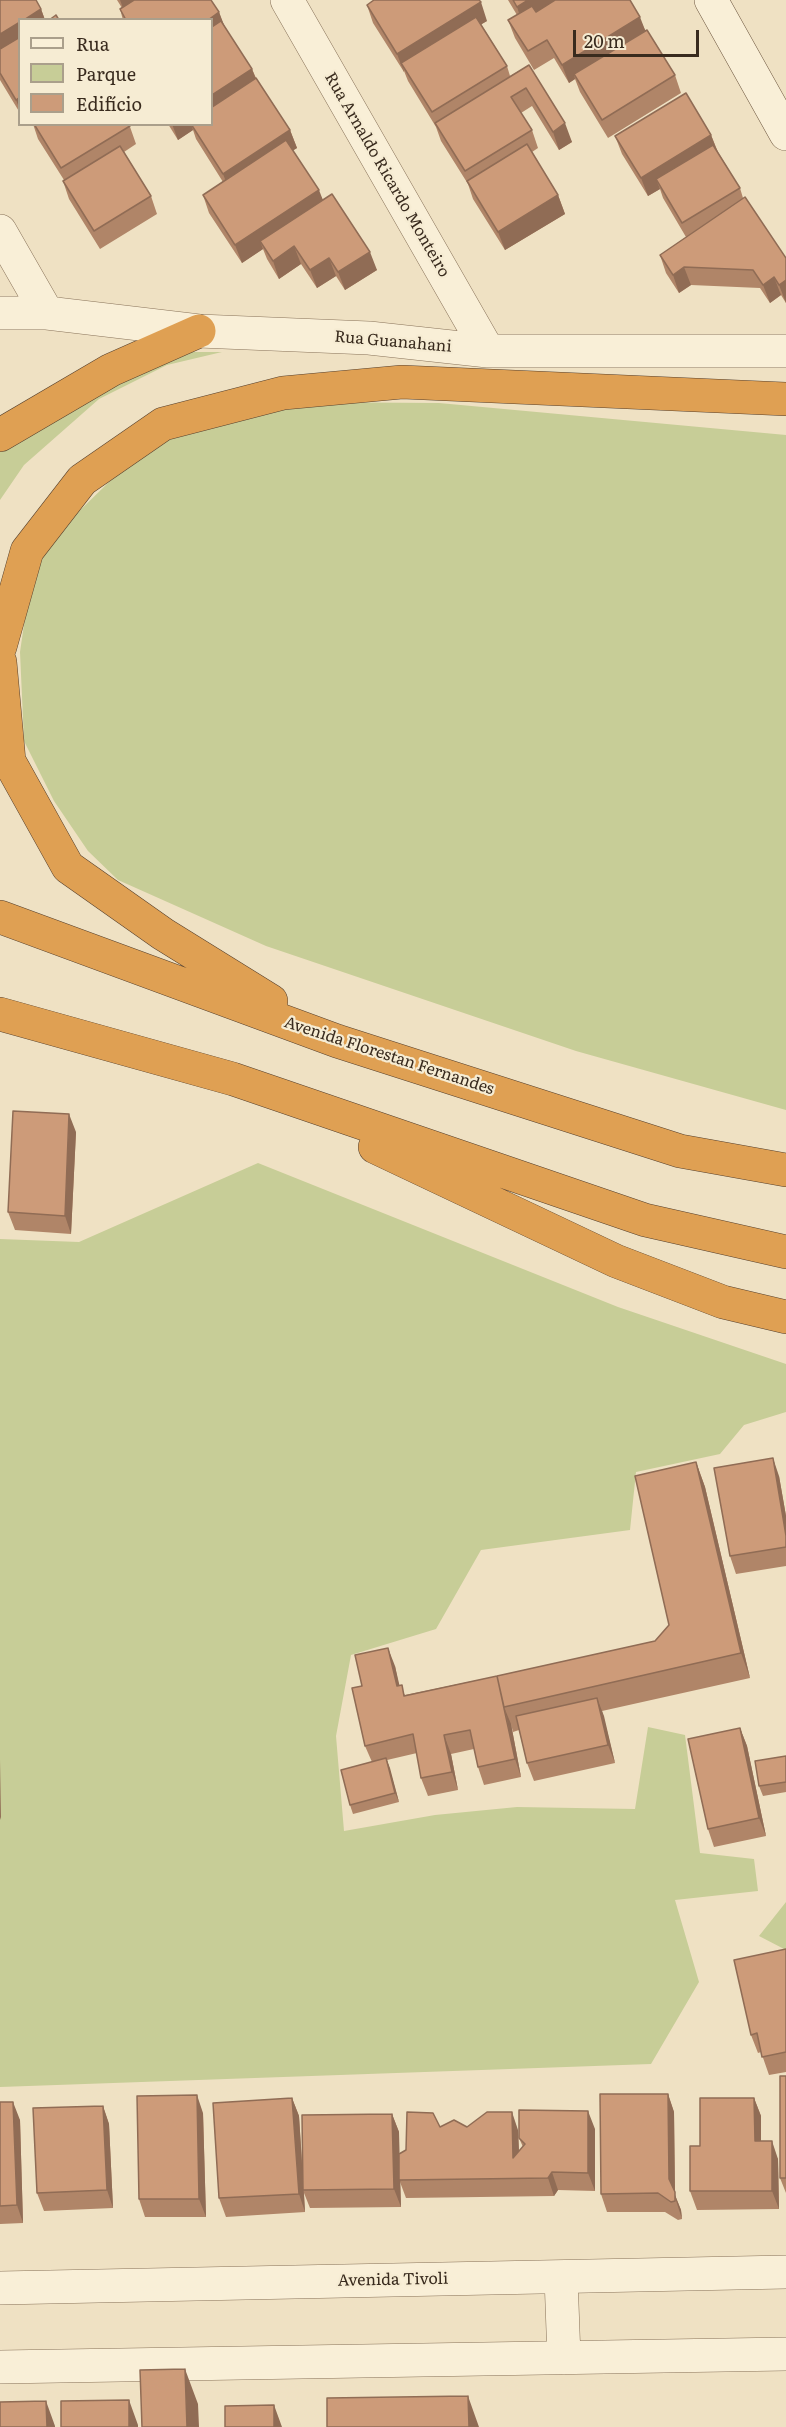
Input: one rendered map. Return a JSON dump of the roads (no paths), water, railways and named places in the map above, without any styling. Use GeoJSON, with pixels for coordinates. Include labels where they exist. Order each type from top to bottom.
{"type":"FeatureCollection","features":[{"type":"Feature","properties":{"kind":"highway"},"geometry":{"type":"LineString","coordinates":[[0,435],[111,370],[199,330]]}},
{"type":"Feature","properties":{"kind":"highway"},"geometry":{"type":"LineString","coordinates":[[0,647],[27,551],[82,480],[163,424],[283,393],[402,382],[786,399]]}},
{"type":"Feature","properties":{"kind":"highway"},"geometry":{"type":"LineString","coordinates":[[0,662],[9,761],[68,867],[163,934],[337,1041]]}},
{"type":"Feature","properties":{"kind":"highway","name":"Avenida Florestan Fernandes"},"geometry":{"type":"LineString","coordinates":[[0,917],[337,1041],[680,1151],[786,1170]]}},
{"type":"Feature","properties":{"kind":"highway"},"geometry":{"type":"LineString","coordinates":[[0,1014],[233,1079],[645,1220],[786,1252]]}},
{"type":"Feature","properties":{"kind":"highway"},"geometry":{"type":"LineString","coordinates":[[233,1079],[616,1261],[723,1302],[786,1317]]}},
{"type":"Feature","properties":{"kind":"street","name":"Rua Arnaldo Ricardo Monteiro"},"geometry":{"type":"LineString","coordinates":[[286,0],[488,351]]}},
{"type":"Feature","properties":{"kind":"street"},"geometry":{"type":"LineString","coordinates":[[711,0],[786,134]]}},
{"type":"Feature","properties":{"kind":"street"},"geometry":{"type":"LineString","coordinates":[[0,231],[47,313]]}},
{"type":"Feature","properties":{"kind":"street","name":"Rua Guanahani"},"geometry":{"type":"LineString","coordinates":[[0,313],[47,313],[199,330],[369,338],[488,351],[786,351]]}},
{"type":"Feature","properties":{"kind":"street","name":"Avenida Tivoli"},"geometry":{"type":"LineString","coordinates":[[0,2288],[786,2272]]}},
{"type":"Feature","properties":{"kind":"street"},"geometry":{"type":"LineString","coordinates":[[561,2277],[564,2358]]}},
{"type":"Feature","properties":{"kind":"street"},"geometry":{"type":"LineString","coordinates":[[0,2367],[786,2354]]}}]}
